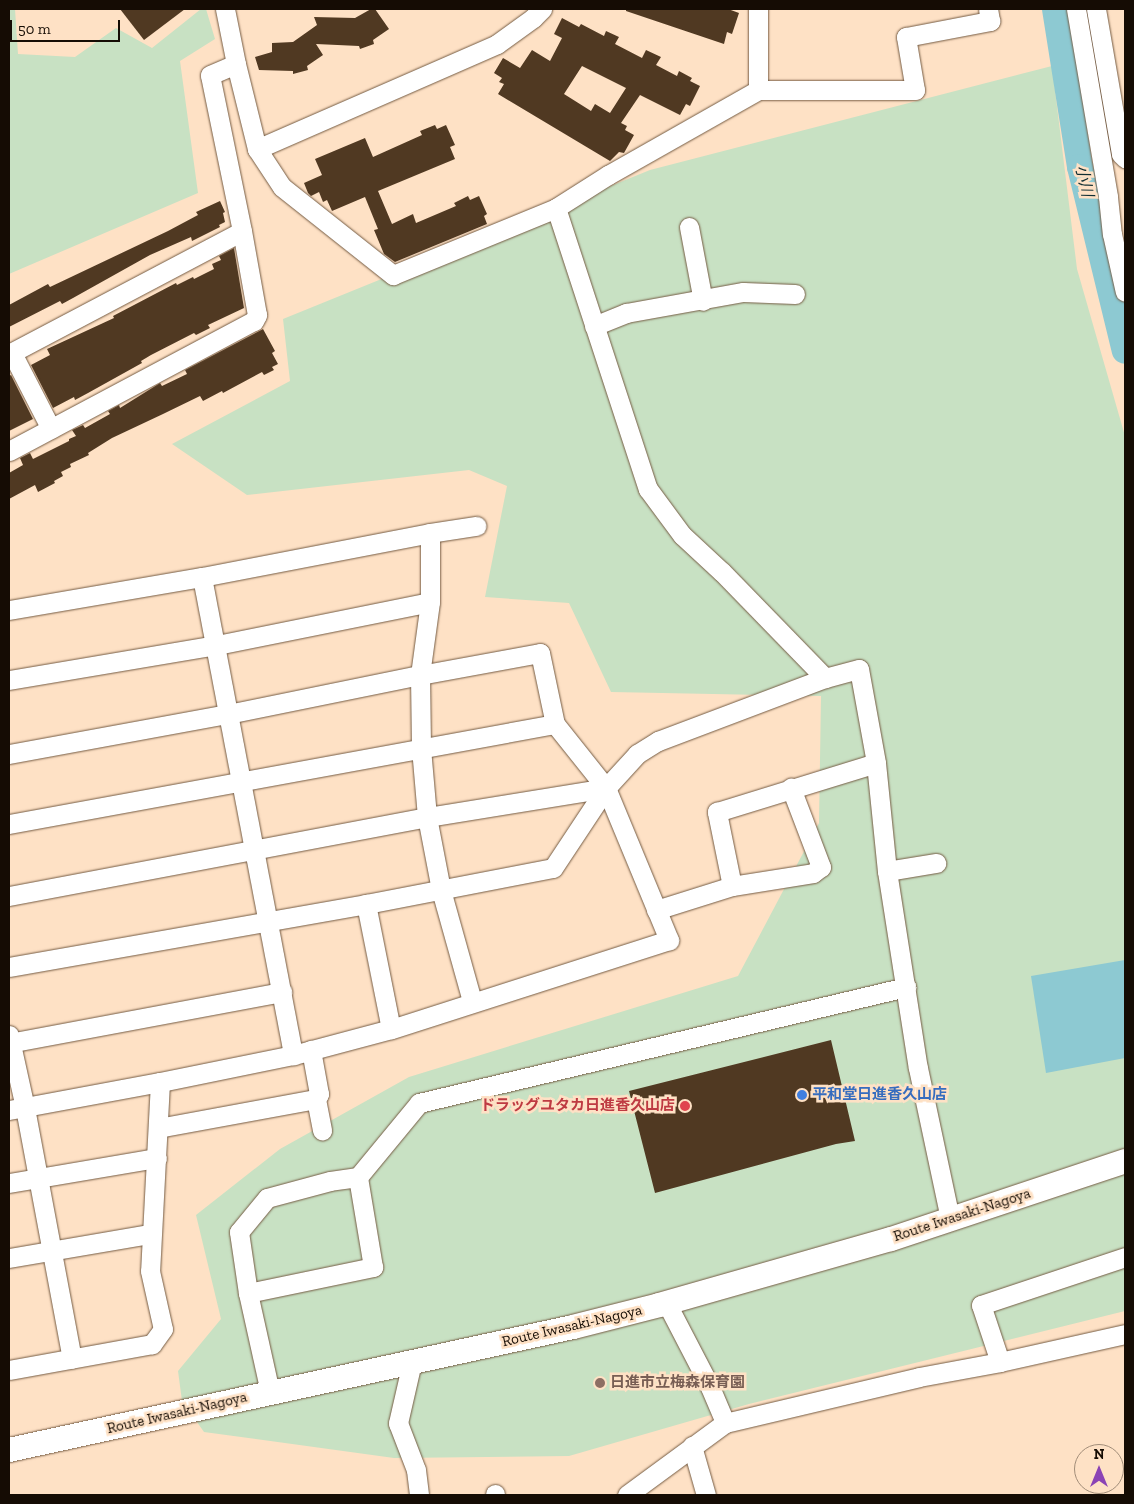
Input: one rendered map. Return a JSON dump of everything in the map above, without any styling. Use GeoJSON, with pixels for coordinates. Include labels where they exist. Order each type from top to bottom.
{"type":"FeatureCollection","features":[{"type":"Feature","properties":{"kind":"main road","name":"Route Iwasaki-Nagoya"},"geometry":{"type":"LineString","coordinates":[[9,1450],[574,1327],[891,1239],[1125,1161]]}},
{"type":"Feature","properties":{"kind":"street"},"geometry":{"type":"LineString","coordinates":[[225,9],[236,64],[257,149],[282,187],[393,275],[556,208],[608,175],[758,90],[914,90],[906,37],[990,21],[988,9]]}},
{"type":"Feature","properties":{"kind":"street"},"geometry":{"type":"LineString","coordinates":[[257,149],[497,44],[533,18],[542,9]]}},
{"type":"Feature","properties":{"kind":"street"},"geometry":{"type":"LineString","coordinates":[[758,9],[758,90]]}},
{"type":"Feature","properties":{"kind":"street"},"geometry":{"type":"LineString","coordinates":[[1076,9],[1108,198],[1112,234],[1125,292]]}},
{"type":"Feature","properties":{"kind":"street"},"geometry":{"type":"LineString","coordinates":[[1096,9],[1121,154],[1125,158]]}},
{"type":"Feature","properties":{"kind":"street"},"geometry":{"type":"LineString","coordinates":[[9,451],[254,320],[257,315],[210,75],[236,64]]}},
{"type":"Feature","properties":{"kind":"street"},"geometry":{"type":"LineString","coordinates":[[556,208],[648,489],[682,535],[722,572],[825,678]]}},
{"type":"Feature","properties":{"kind":"street"},"geometry":{"type":"LineString","coordinates":[[689,227],[703,301]]}},
{"type":"Feature","properties":{"kind":"street"},"geometry":{"type":"LineString","coordinates":[[51,428],[10,354],[242,231]]}},
{"type":"Feature","properties":{"kind":"street"},"geometry":{"type":"LineString","coordinates":[[594,326],[626,313],[703,301],[743,292],[794,294]]}},
{"type":"Feature","properties":{"kind":"street"},"geometry":{"type":"LineString","coordinates":[[9,610],[202,578],[430,533],[476,526]]}},
{"type":"Feature","properties":{"kind":"street"},"geometry":{"type":"LineString","coordinates":[[430,533],[430,602],[420,674],[421,748],[428,817],[441,890],[472,1001]]}},
{"type":"Feature","properties":{"kind":"street"},"geometry":{"type":"LineString","coordinates":[[202,578],[217,645],[253,852],[282,992],[318,1094],[316,1099],[322,1130]]}},
{"type":"Feature","properties":{"kind":"street"},"geometry":{"type":"LineString","coordinates":[[9,680],[217,645],[430,602]]}},
{"type":"Feature","properties":{"kind":"street"},"geometry":{"type":"LineString","coordinates":[[9,754],[228,714],[420,674],[540,653],[555,724],[606,788],[669,940],[472,1001],[391,1029],[302,1053],[17,1109]]}},
{"type":"Feature","properties":{"kind":"street"},"geometry":{"type":"LineString","coordinates":[[9,967],[267,922],[554,868],[606,788],[637,754],[658,741],[825,678],[859,669],[876,763],[887,871],[918,1068],[950,1219]]}},
{"type":"Feature","properties":{"kind":"street"},"geometry":{"type":"LineString","coordinates":[[9,824],[555,724]]}},
{"type":"Feature","properties":{"kind":"street"},"geometry":{"type":"LineString","coordinates":[[732,886],[717,812],[876,763]]}},
{"type":"Feature","properties":{"kind":"street"},"geometry":{"type":"LineString","coordinates":[[9,896],[253,852],[428,817],[606,788]]}},
{"type":"Feature","properties":{"kind":"street"},"geometry":{"type":"LineString","coordinates":[[656,910],[732,886],[813,873],[821,867],[791,788]]}},
{"type":"Feature","properties":{"kind":"street"},"geometry":{"type":"LineString","coordinates":[[887,871],[936,863]]}},
{"type":"Feature","properties":{"kind":"street"},"geometry":{"type":"LineString","coordinates":[[366,904],[391,1029]]}},
{"type":"Feature","properties":{"kind":"street"},"geometry":{"type":"LineString","coordinates":[[270,1392],[248,1293],[240,1232],[267,1198],[330,1181],[358,1177],[419,1103],[906,987]]}},
{"type":"Feature","properties":{"kind":"street"},"geometry":{"type":"LineString","coordinates":[[72,1359],[37,1178],[17,1109],[9,1040],[282,992]]}},
{"type":"Feature","properties":{"kind":"street"},"geometry":{"type":"LineString","coordinates":[[9,1370],[152,1344],[163,1329],[150,1271],[150,1234],[160,1082]]}},
{"type":"Feature","properties":{"kind":"street"},"geometry":{"type":"LineString","coordinates":[[158,1128],[316,1099]]}},
{"type":"Feature","properties":{"kind":"street"},"geometry":{"type":"LineString","coordinates":[[9,1184],[156,1158]]}},
{"type":"Feature","properties":{"kind":"street"},"geometry":{"type":"LineString","coordinates":[[248,1293],[373,1267],[358,1177]]}},
{"type":"Feature","properties":{"kind":"street"},"geometry":{"type":"LineString","coordinates":[[9,1258],[150,1234]]}},
{"type":"Feature","properties":{"kind":"street"},"geometry":{"type":"LineString","coordinates":[[1000,1362],[981,1305],[1125,1257]]}},
{"type":"Feature","properties":{"kind":"street"},"geometry":{"type":"LineString","coordinates":[[666,1302],[710,1387],[725,1423]]}},
{"type":"Feature","properties":{"kind":"street"},"geometry":{"type":"LineString","coordinates":[[627,1495],[725,1423],[919,1377],[1000,1362],[1125,1334]]}},
{"type":"Feature","properties":{"kind":"street"},"geometry":{"type":"LineString","coordinates":[[412,1362],[398,1423],[416,1470],[419,1495]]}},
{"type":"Feature","properties":{"kind":"street"},"geometry":{"type":"LineString","coordinates":[[692,1446],[706,1495]]}},
{"type":"Feature","properties":{"kind":"green space"},"geometry":{"type":"Polygon","coordinates":[[[9,9],[15,9],[18,54],[75,57],[116,28],[152,48],[201,9],[206,9],[215,39],[180,61],[198,193],[9,274],[9,9]]]}},
{"type":"Feature","properties":{"kind":"green space"},"geometry":{"type":"Polygon","coordinates":[[[1052,66],[1077,269],[1125,436],[1125,1311],[749,1404],[569,1456],[394,1458],[204,1432],[182,1401],[178,1371],[221,1319],[196,1215],[280,1149],[409,1077],[738,976],[819,823],[821,696],[611,692],[569,603],[485,597],[507,486],[469,470],[247,495],[172,444],[290,381],[283,319],[650,170],[1052,66]]]}},
{"type":"Feature","properties":{"kind":"water"},"geometry":{"type":"Polygon","coordinates":[[[1125,960],[1125,1058],[1046,1073],[1031,976],[1125,960]]]}},
{"type":"Feature","properties":{"kind":"building"},"geometry":{"type":"Polygon","coordinates":[[[120,9],[185,9],[144,40],[120,9]]]}},
{"type":"Feature","properties":{"kind":"building"},"geometry":{"type":"Polygon","coordinates":[[[371,9],[375,9],[389,29],[373,40],[374,44],[360,49],[359,46],[316,44],[323,55],[307,66],[308,70],[293,74],[293,71],[259,70],[255,57],[272,52],[272,43],[293,42],[317,25],[314,17],[355,18],[371,9]]]}},
{"type":"Feature","properties":{"kind":"building"},"geometry":{"type":"Polygon","coordinates":[[[626,9],[728,9],[739,13],[732,34],[727,32],[724,44],[626,11],[626,9]]]}},
{"type":"Feature","properties":{"kind":"building"},"geometry":{"type":"Polygon","coordinates":[[[562,18],[579,27],[581,24],[604,36],[606,31],[619,37],[615,44],[642,58],[646,50],[661,57],[656,65],[677,76],[679,71],[692,78],[690,81],[700,86],[690,106],[686,104],[680,115],[640,95],[621,123],[627,126],[625,130],[634,135],[624,153],[619,152],[610,161],[498,94],[504,84],[499,82],[502,78],[494,73],[503,58],[520,68],[532,50],[550,61],[562,38],[554,34],[562,18]],[[582,66],[564,94],[591,111],[595,104],[610,113],[626,88],[582,66]]]}},
{"type":"Feature","properties":{"kind":"building"},"geometry":{"type":"Polygon","coordinates":[[[435,125],[437,129],[446,125],[455,145],[450,147],[455,159],[378,191],[392,224],[413,214],[416,223],[456,206],[454,203],[468,196],[470,200],[479,196],[487,214],[484,216],[487,224],[395,262],[384,254],[374,230],[378,229],[365,197],[332,211],[327,200],[323,202],[319,192],[311,196],[308,193],[304,183],[322,175],[315,159],[365,138],[373,157],[422,135],[420,131],[435,125]]]}},
{"type":"Feature","properties":{"kind":"building"},"geometry":{"type":"Polygon","coordinates":[[[220,201],[225,212],[223,213],[225,222],[219,225],[220,227],[192,241],[191,237],[150,255],[62,304],[60,301],[9,327],[9,305],[48,284],[50,287],[168,231],[198,215],[196,212],[220,201]]]}},
{"type":"Feature","properties":{"kind":"building"},"geometry":{"type":"Polygon","coordinates":[[[234,248],[244,308],[208,325],[210,328],[196,335],[194,333],[151,355],[141,361],[142,363],[75,400],[74,397],[53,408],[31,365],[50,355],[47,349],[114,318],[113,316],[176,283],[177,285],[193,277],[194,279],[214,269],[212,264],[221,260],[219,256],[234,248]]]}},
{"type":"Feature","properties":{"kind":"building"},"geometry":{"type":"Polygon","coordinates":[[[263,329],[275,351],[272,353],[278,364],[272,367],[274,370],[264,375],[262,372],[223,393],[222,391],[203,401],[200,396],[112,438],[88,453],[89,455],[70,464],[71,467],[61,472],[63,476],[54,481],[55,483],[38,492],[35,485],[9,499],[9,473],[23,465],[20,458],[30,453],[33,459],[69,441],[69,439],[76,436],[72,430],[83,425],[85,428],[110,414],[108,411],[119,405],[120,408],[160,383],[162,386],[187,374],[185,370],[263,329]]]}},
{"type":"Feature","properties":{"kind":"building"},"geometry":{"type":"Polygon","coordinates":[[[11,375],[33,419],[9,431],[9,376],[11,375]]]}},
{"type":"Feature","properties":{"kind":"building"},"geometry":{"type":"Polygon","coordinates":[[[831,1040],[855,1141],[836,1144],[655,1193],[629,1091],[831,1040]]]}},
{"type":"Feature","properties":{"kind":"waterway","name":"小川"},"geometry":{"type":"LineString","coordinates":[[1055,9],[1080,167],[1125,351]]}},
{"type":"Feature","properties":{"kind":"place","name":"平和堂日進香久山店"},"geometry":{"type":"Point","coordinates":[802,1095]}},
{"type":"Feature","properties":{"kind":"place","name":"ドラッグユタカ日進香久山店"},"geometry":{"type":"Point","coordinates":[685,1106]}},
{"type":"Feature","properties":{"kind":"place","name":"日進市立梅森保育園"},"geometry":{"type":"Point","coordinates":[600,1383]}}]}
